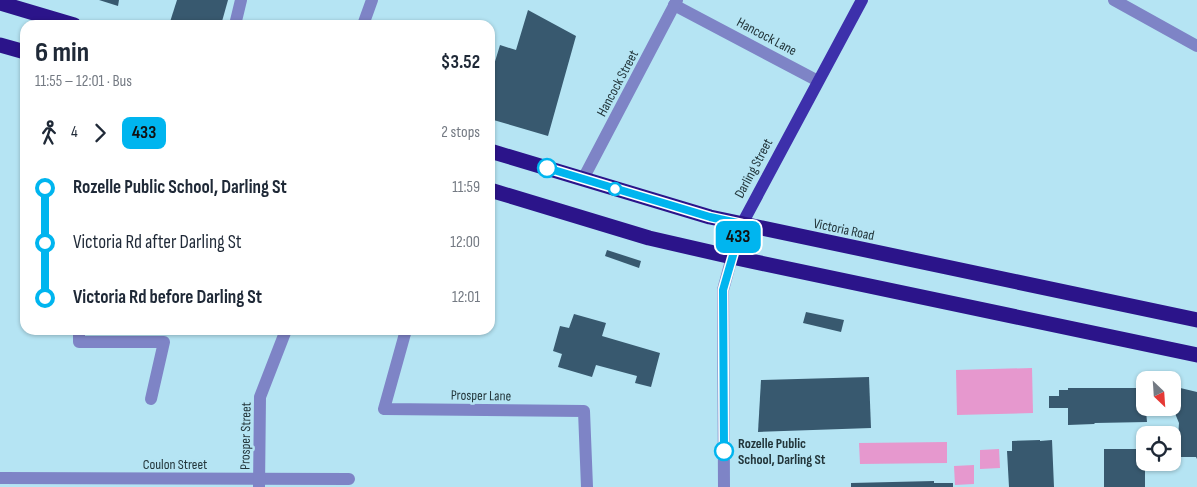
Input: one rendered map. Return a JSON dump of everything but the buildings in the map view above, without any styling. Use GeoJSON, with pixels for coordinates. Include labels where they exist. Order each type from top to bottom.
{"type":"FeatureCollection","features":[{"type":"Feature","properties":{"kind":"highway"},"geometry":{"type":"LineString","coordinates":[[0,3],[57,20]]}},
{"type":"Feature","properties":{"kind":"highway"},"geometry":{"type":"LineString","coordinates":[[0,44],[20,50]]}},
{"type":"Feature","properties":{"kind":"highway","name":"Victoria Road"},"geometry":{"type":"LineString","coordinates":[[495,153],[710,217],[1197,320]]}},
{"type":"Feature","properties":{"kind":"highway"},"geometry":{"type":"LineString","coordinates":[[495,192],[649,238],[1197,355]]}},
{"type":"Feature","properties":{"kind":"highway","name":"Darling Street"},"geometry":{"type":"LineString","coordinates":[[732,257],[742,224]]}},
{"type":"Feature","properties":{"kind":"main road","name":"Darling Street"},"geometry":{"type":"LineString","coordinates":[[742,224],[862,0]]}},
{"type":"Feature","properties":{"kind":"street"},"geometry":{"type":"LineString","coordinates":[[236,20],[241,0]]}},
{"type":"Feature","properties":{"kind":"street"},"geometry":{"type":"LineString","coordinates":[[365,20],[372,0]]}},
{"type":"Feature","properties":{"kind":"street"},"geometry":{"type":"LineString","coordinates":[[1114,0],[1197,46]]}},
{"type":"Feature","properties":{"kind":"street","name":"Hancock Lane"},"geometry":{"type":"LineString","coordinates":[[675,2],[818,81]]}},
{"type":"Feature","properties":{"kind":"street","name":"Hancock Street"},"geometry":{"type":"LineString","coordinates":[[583,179],[645,63],[675,2]]}},
{"type":"Feature","properties":{"kind":"street","name":"Darling Street"},"geometry":{"type":"LineString","coordinates":[[724,487],[723,290],[732,257]]}},
{"type":"Feature","properties":{"kind":"street"},"geometry":{"type":"LineString","coordinates":[[79,335],[80,342],[142,336],[164,342],[151,399]]}},
{"type":"Feature","properties":{"kind":"street","name":"Prosper Street"},"geometry":{"type":"LineString","coordinates":[[259,483],[260,397],[284,335]]}},
{"type":"Feature","properties":{"kind":"street","name":"Prosper Lane"},"geometry":{"type":"LineString","coordinates":[[405,335],[384,409],[584,411],[587,487]]}},
{"type":"Feature","properties":{"kind":"street","name":"Coulon Street"},"geometry":{"type":"LineString","coordinates":[[0,478],[259,483],[349,479]]}},
{"type":"Feature","properties":{"kind":"shaded area"},"geometry":{"type":"Polygon","coordinates":[[[1032,368],[1033,413],[957,415],[956,370],[1032,368]]]}},
{"type":"Feature","properties":{"kind":"shaded area"},"geometry":{"type":"Polygon","coordinates":[[[947,442],[947,463],[860,464],[859,443],[947,442]]]}},
{"type":"Feature","properties":{"kind":"shaded area"},"geometry":{"type":"Polygon","coordinates":[[[999,449],[1000,468],[980,469],[980,450],[999,449]]]}},
{"type":"Feature","properties":{"kind":"shaded area"},"geometry":{"type":"Polygon","coordinates":[[[974,465],[974,484],[955,485],[954,466],[974,465]]]}},
{"type":"Feature","properties":{"kind":"bus line","name":"433"},"geometry":{"type":"LineString","coordinates":[[547,168],[710,217],[742,224],[723,290],[724,451]]}},
{"type":"Feature","properties":{"kind":"place","name":"Rozelle Public School, Darling St"},"geometry":{"type":"Point","coordinates":[724,451]}}]}
